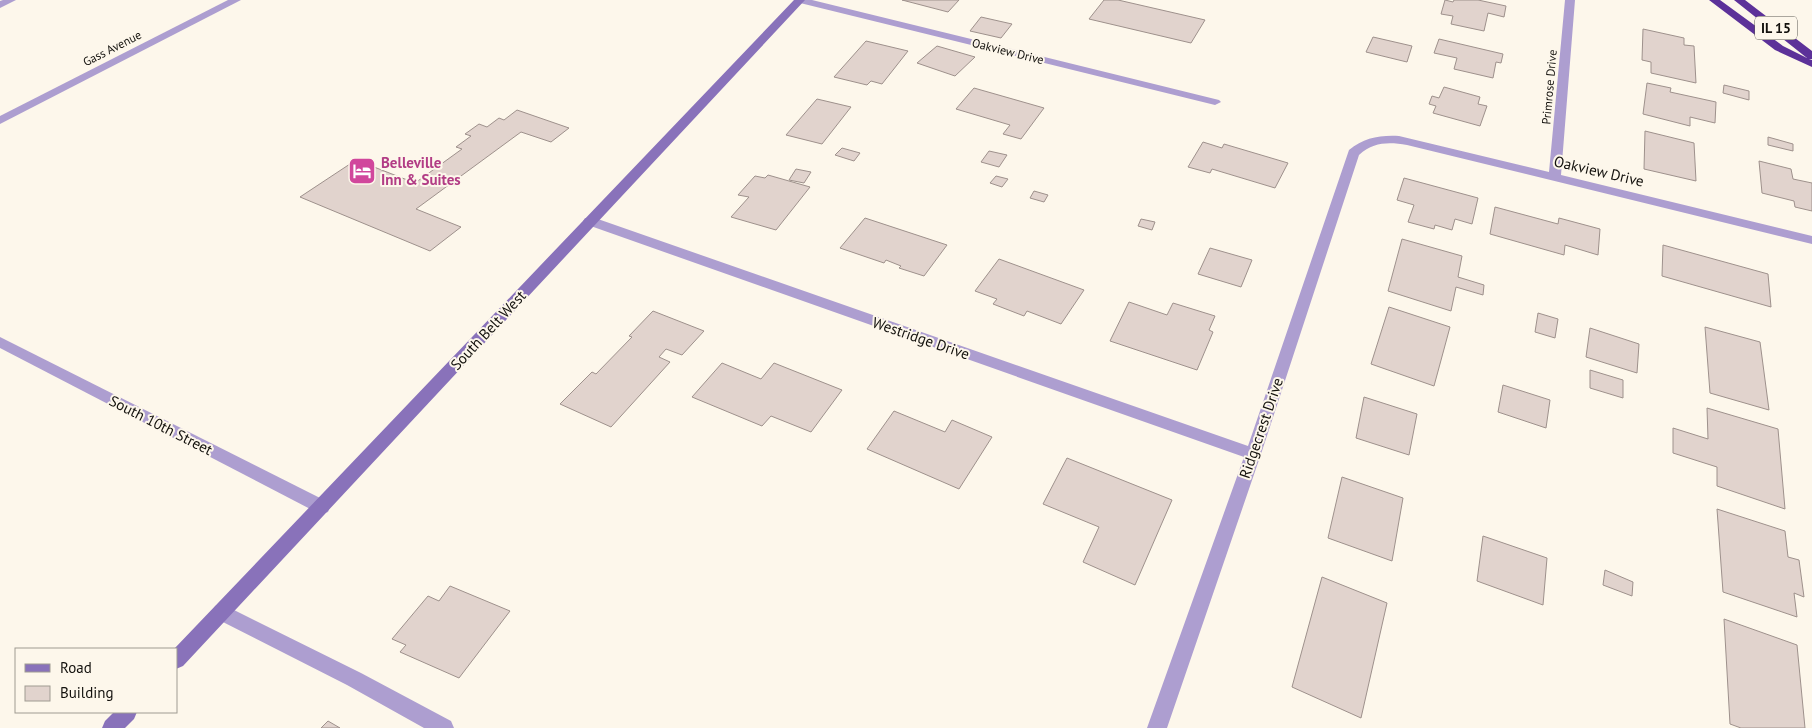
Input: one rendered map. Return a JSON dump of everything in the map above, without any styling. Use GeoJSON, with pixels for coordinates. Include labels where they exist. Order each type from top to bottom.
{"type":"FeatureCollection","features":[{"type":"Feature","properties":{"kind":"highway"},"geometry":{"type":"LineString","coordinates":[[1714,0],[1779,48],[1812,64]]}},
{"type":"Feature","properties":{"kind":"highway","name":"IL 15"},"geometry":{"type":"LineString","coordinates":[[1740,0],[1812,56]]}},
{"type":"Feature","properties":{"kind":"main road","name":"South Belt West"},"geometry":{"type":"LineString","coordinates":[[178,658],[800,0]]}},
{"type":"Feature","properties":{"kind":"main road"},"geometry":{"type":"LineString","coordinates":[[112,728],[126,713]]}},
{"type":"Feature","properties":{"kind":"street"},"geometry":{"type":"LineString","coordinates":[[0,5],[10,0]]}},
{"type":"Feature","properties":{"kind":"street","name":"Gass Avenue"},"geometry":{"type":"LineString","coordinates":[[0,121],[236,0]]}},
{"type":"Feature","properties":{"kind":"street","name":"Oakview Drive"},"geometry":{"type":"LineString","coordinates":[[800,0],[1215,102]]}},
{"type":"Feature","properties":{"kind":"street","name":"Primrose Drive"},"geometry":{"type":"LineString","coordinates":[[1555,177],[1570,0]]}},
{"type":"Feature","properties":{"kind":"street","name":"Oakview Drive"},"geometry":{"type":"LineString","coordinates":[[1377,139],[1407,142],[1812,240]]}},
{"type":"Feature","properties":{"kind":"street","name":"Ridgecrest Drive"},"geometry":{"type":"LineString","coordinates":[[1157,728],[1253,454],[1353,153],[1363,144],[1377,139]]}},
{"type":"Feature","properties":{"kind":"street","name":"Westridge Drive"},"geometry":{"type":"LineString","coordinates":[[590,221],[1253,454]]}},
{"type":"Feature","properties":{"kind":"street","name":"South 10th Street"},"geometry":{"type":"LineString","coordinates":[[0,342],[322,507]]}},
{"type":"Feature","properties":{"kind":"street"},"geometry":{"type":"LineString","coordinates":[[222,612],[354,678],[444,728]]}},
{"type":"Feature","properties":{"kind":"building"},"geometry":{"type":"Polygon","coordinates":[[[902,0],[959,0],[948,12],[902,0]]]}},
{"type":"Feature","properties":{"kind":"building"},"geometry":{"type":"Polygon","coordinates":[[[1104,0],[1118,0],[1205,20],[1191,43],[1089,19],[1104,0]]]}},
{"type":"Feature","properties":{"kind":"building"},"geometry":{"type":"Polygon","coordinates":[[[1445,0],[1453,2],[1454,0],[1478,0],[1506,6],[1504,17],[1488,13],[1484,31],[1451,24],[1453,16],[1441,14],[1445,0]]]}},
{"type":"Feature","properties":{"kind":"building"},"geometry":{"type":"Polygon","coordinates":[[[981,17],[1012,24],[1001,38],[970,31],[981,17]]]}},
{"type":"Feature","properties":{"kind":"building"},"geometry":{"type":"Polygon","coordinates":[[[1643,29],[1684,38],[1684,45],[1694,46],[1696,83],[1651,73],[1651,62],[1642,60],[1643,29]]]}},
{"type":"Feature","properties":{"kind":"building"},"geometry":{"type":"Polygon","coordinates":[[[1373,37],[1412,46],[1407,62],[1366,52],[1373,37]]]}},
{"type":"Feature","properties":{"kind":"building"},"geometry":{"type":"Polygon","coordinates":[[[1439,39],[1503,54],[1501,63],[1496,62],[1493,78],[1454,69],[1457,58],[1434,53],[1439,39]]]}},
{"type":"Feature","properties":{"kind":"building"},"geometry":{"type":"Polygon","coordinates":[[[866,41],[908,51],[882,84],[871,81],[867,85],[834,77],[866,41]]]}},
{"type":"Feature","properties":{"kind":"building"},"geometry":{"type":"Polygon","coordinates":[[[937,46],[975,57],[955,76],[917,63],[937,46]]]}},
{"type":"Feature","properties":{"kind":"building"},"geometry":{"type":"Polygon","coordinates":[[[1647,83],[1671,88],[1670,92],[1716,102],[1715,123],[1690,117],[1690,126],[1643,114],[1647,83]]]}},
{"type":"Feature","properties":{"kind":"building"},"geometry":{"type":"Polygon","coordinates":[[[1724,85],[1749,91],[1749,100],[1723,93],[1724,85]]]}},
{"type":"Feature","properties":{"kind":"building"},"geometry":{"type":"Polygon","coordinates":[[[1444,87],[1480,97],[1478,104],[1487,106],[1480,126],[1433,113],[1436,106],[1429,104],[1432,96],[1439,98],[1444,87]]]}},
{"type":"Feature","properties":{"kind":"building"},"geometry":{"type":"Polygon","coordinates":[[[974,88],[1044,108],[1021,139],[1003,134],[1010,125],[956,109],[974,88]]]}},
{"type":"Feature","properties":{"kind":"building"},"geometry":{"type":"Polygon","coordinates":[[[817,99],[851,107],[822,144],[786,135],[817,99]]]}},
{"type":"Feature","properties":{"kind":"building","name":"Belleville Inn & Suites"},"geometry":{"type":"Polygon","coordinates":[[[517,110],[569,128],[551,142],[521,132],[416,209],[461,227],[430,251],[300,197],[356,160],[415,183],[462,149],[456,147],[471,136],[465,134],[479,124],[487,127],[499,118],[504,120],[517,110]]]}},
{"type":"Feature","properties":{"kind":"building"},"geometry":{"type":"Polygon","coordinates":[[[1645,131],[1694,143],[1696,181],[1644,169],[1645,131]]]}},
{"type":"Feature","properties":{"kind":"building"},"geometry":{"type":"Polygon","coordinates":[[[1768,137],[1793,144],[1793,151],[1768,145],[1768,137]]]}},
{"type":"Feature","properties":{"kind":"building"},"geometry":{"type":"Polygon","coordinates":[[[1203,142],[1222,148],[1224,144],[1288,163],[1275,188],[1212,169],[1210,173],[1188,167],[1203,142]]]}},
{"type":"Feature","properties":{"kind":"building"},"geometry":{"type":"Polygon","coordinates":[[[842,148],[860,153],[854,161],[835,155],[842,148]]]}},
{"type":"Feature","properties":{"kind":"building"},"geometry":{"type":"Polygon","coordinates":[[[989,151],[1007,155],[999,167],[981,162],[989,151]]]}},
{"type":"Feature","properties":{"kind":"building"},"geometry":{"type":"Polygon","coordinates":[[[1759,161],[1791,169],[1793,179],[1812,183],[1812,211],[1795,207],[1794,201],[1762,193],[1759,161]]]}},
{"type":"Feature","properties":{"kind":"building"},"geometry":{"type":"Polygon","coordinates":[[[796,169],[811,172],[804,183],[789,180],[796,169]]]}},
{"type":"Feature","properties":{"kind":"building"},"geometry":{"type":"Polygon","coordinates":[[[768,175],[810,187],[776,230],[731,217],[749,197],[738,195],[755,176],[765,178],[768,175]]]}},
{"type":"Feature","properties":{"kind":"building"},"geometry":{"type":"Polygon","coordinates":[[[996,176],[1008,179],[1002,187],[990,183],[996,176]]]}},
{"type":"Feature","properties":{"kind":"building"},"geometry":{"type":"Polygon","coordinates":[[[1404,178],[1478,198],[1472,224],[1455,219],[1452,230],[1435,225],[1434,229],[1408,222],[1414,205],[1397,200],[1404,178]]]}},
{"type":"Feature","properties":{"kind":"building"},"geometry":{"type":"Polygon","coordinates":[[[1034,191],[1048,195],[1044,202],[1030,198],[1034,191]]]}},
{"type":"Feature","properties":{"kind":"building"},"geometry":{"type":"Polygon","coordinates":[[[1495,207],[1558,224],[1559,218],[1600,229],[1598,255],[1565,245],[1564,255],[1490,234],[1495,207]]]}},
{"type":"Feature","properties":{"kind":"building"},"geometry":{"type":"Polygon","coordinates":[[[865,218],[947,245],[924,276],[899,268],[901,266],[886,260],[884,263],[840,248],[865,218]]]}},
{"type":"Feature","properties":{"kind":"building"},"geometry":{"type":"Polygon","coordinates":[[[1141,219],[1155,222],[1152,230],[1138,226],[1141,219]]]}},
{"type":"Feature","properties":{"kind":"building"},"geometry":{"type":"Polygon","coordinates":[[[1402,239],[1462,256],[1458,277],[1484,285],[1483,295],[1456,287],[1451,311],[1388,291],[1402,239]]]}},
{"type":"Feature","properties":{"kind":"building"},"geometry":{"type":"Polygon","coordinates":[[[1663,245],[1768,274],[1771,307],[1662,276],[1663,245]]]}},
{"type":"Feature","properties":{"kind":"building"},"geometry":{"type":"Polygon","coordinates":[[[1210,248],[1252,260],[1241,287],[1198,274],[1210,248]]]}},
{"type":"Feature","properties":{"kind":"building"},"geometry":{"type":"Polygon","coordinates":[[[999,259],[1084,290],[1061,324],[1027,311],[1024,316],[993,304],[997,299],[975,291],[999,259]]]}},
{"type":"Feature","properties":{"kind":"building"},"geometry":{"type":"Polygon","coordinates":[[[1129,302],[1167,315],[1173,303],[1215,316],[1209,330],[1213,332],[1197,370],[1110,341],[1129,302]]]}},
{"type":"Feature","properties":{"kind":"building"},"geometry":{"type":"Polygon","coordinates":[[[1389,307],[1450,327],[1434,386],[1371,364],[1389,307]]]}},
{"type":"Feature","properties":{"kind":"building"},"geometry":{"type":"Polygon","coordinates":[[[653,311],[704,331],[682,355],[666,349],[659,357],[670,362],[611,427],[560,404],[592,372],[596,374],[632,337],[629,336],[653,311]]]}},
{"type":"Feature","properties":{"kind":"building"},"geometry":{"type":"Polygon","coordinates":[[[1538,313],[1558,319],[1555,338],[1535,332],[1538,313]]]}},
{"type":"Feature","properties":{"kind":"building"},"geometry":{"type":"Polygon","coordinates":[[[1705,327],[1760,342],[1769,410],[1710,393],[1705,327]]]}},
{"type":"Feature","properties":{"kind":"building"},"geometry":{"type":"Polygon","coordinates":[[[1590,328],[1639,344],[1637,373],[1586,357],[1590,328]]]}},
{"type":"Feature","properties":{"kind":"building"},"geometry":{"type":"Polygon","coordinates":[[[722,363],[761,379],[774,363],[842,390],[811,432],[771,416],[762,426],[692,397],[722,363]]]}},
{"type":"Feature","properties":{"kind":"building"},"geometry":{"type":"Polygon","coordinates":[[[1590,370],[1623,380],[1623,398],[1590,388],[1590,370]]]}},
{"type":"Feature","properties":{"kind":"building"},"geometry":{"type":"Polygon","coordinates":[[[1503,385],[1550,400],[1546,428],[1498,412],[1503,385]]]}},
{"type":"Feature","properties":{"kind":"building"},"geometry":{"type":"Polygon","coordinates":[[[1364,397],[1417,414],[1409,455],[1356,438],[1364,397]]]}},
{"type":"Feature","properties":{"kind":"building"},"geometry":{"type":"Polygon","coordinates":[[[1707,408],[1778,429],[1785,509],[1717,486],[1717,467],[1673,453],[1673,428],[1708,439],[1707,408]]]}},
{"type":"Feature","properties":{"kind":"building"},"geometry":{"type":"Polygon","coordinates":[[[894,411],[945,432],[952,420],[992,437],[959,489],[867,449],[894,411]]]}},
{"type":"Feature","properties":{"kind":"building"},"geometry":{"type":"Polygon","coordinates":[[[1067,458],[1172,500],[1135,585],[1083,562],[1099,527],[1043,504],[1067,458]]]}},
{"type":"Feature","properties":{"kind":"building"},"geometry":{"type":"Polygon","coordinates":[[[1342,477],[1403,498],[1392,561],[1328,538],[1342,477]]]}},
{"type":"Feature","properties":{"kind":"building"},"geometry":{"type":"Polygon","coordinates":[[[1717,509],[1785,531],[1788,557],[1799,560],[1804,597],[1794,593],[1797,617],[1723,592],[1717,509]]]}},
{"type":"Feature","properties":{"kind":"building"},"geometry":{"type":"Polygon","coordinates":[[[1483,536],[1547,558],[1543,605],[1477,581],[1483,536]]]}},
{"type":"Feature","properties":{"kind":"building"},"geometry":{"type":"Polygon","coordinates":[[[1605,570],[1633,582],[1632,596],[1603,585],[1605,570]]]}},
{"type":"Feature","properties":{"kind":"building"},"geometry":{"type":"Polygon","coordinates":[[[1322,577],[1387,603],[1361,718],[1292,687],[1322,577]]]}},
{"type":"Feature","properties":{"kind":"building"},"geometry":{"type":"Polygon","coordinates":[[[450,586],[510,611],[459,678],[400,652],[406,645],[392,639],[428,596],[439,601],[450,586]]]}},
{"type":"Feature","properties":{"kind":"building"},"geometry":{"type":"Polygon","coordinates":[[[1724,619],[1797,645],[1805,728],[1741,728],[1730,724],[1724,619]]]}},
{"type":"Feature","properties":{"kind":"building"},"geometry":{"type":"Polygon","coordinates":[[[328,721],[340,728],[321,728],[328,721]]]}},
{"type":"Feature","properties":{"kind":"place","name":"Belleville Inn & Suites"},"geometry":{"type":"Point","coordinates":[362,171]}}]}
